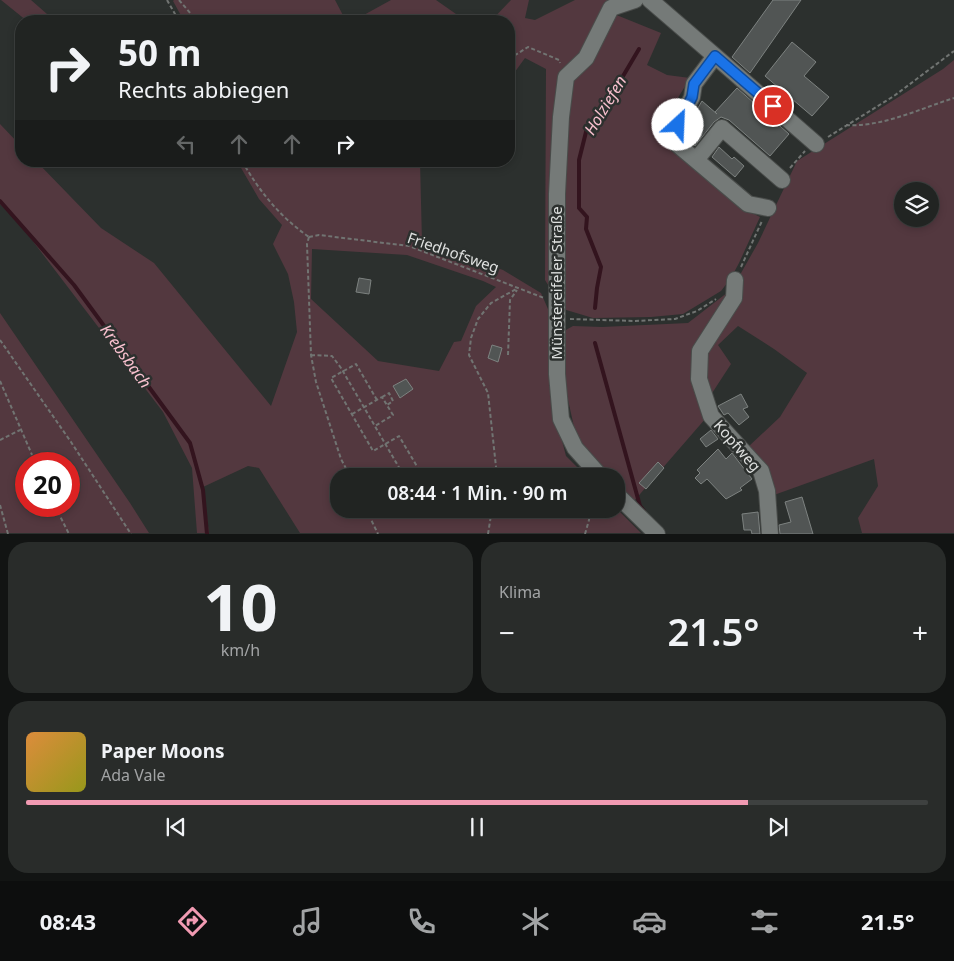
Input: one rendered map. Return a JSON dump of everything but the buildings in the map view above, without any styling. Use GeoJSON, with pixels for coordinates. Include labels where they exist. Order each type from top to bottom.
{"type":"FeatureCollection","features":[{"type":"Feature","properties":{"kind":"street"},"geometry":{"type":"LineString","coordinates":[[566,77],[586,58],[611,8],[635,0]]}},
{"type":"Feature","properties":{"kind":"street"},"geometry":{"type":"LineString","coordinates":[[650,0],[816,144]]}},
{"type":"Feature","properties":{"kind":"street"},"geometry":{"type":"LineString","coordinates":[[715,56],[694,84],[692,97],[671,139],[748,204],[768,208]]}},
{"type":"Feature","properties":{"kind":"street","name":"Münstereifeler Straße"},"geometry":{"type":"LineString","coordinates":[[566,77],[561,117],[557,194],[557,374],[561,418],[575,448],[593,468]]}},
{"type":"Feature","properties":{"kind":"street"},"geometry":{"type":"LineString","coordinates":[[696,160],[722,128],[782,180]]}},
{"type":"Feature","properties":{"kind":"street","name":"Kopfweg"},"geometry":{"type":"LineString","coordinates":[[735,280],[734,298],[700,351],[699,379],[711,416],[761,471],[768,491],[770,534]]}},
{"type":"Feature","properties":{"kind":"street"},"geometry":{"type":"LineString","coordinates":[[625,503],[658,534]]}},
{"type":"Feature","properties":{"kind":"path"},"geometry":{"type":"LineString","coordinates":[[167,0],[176,15]]}},
{"type":"Feature","properties":{"kind":"path"},"geometry":{"type":"LineString","coordinates":[[179,0],[192,15]]}},
{"type":"Feature","properties":{"kind":"path"},"geometry":{"type":"LineString","coordinates":[[515,55],[528,48],[559,60],[566,77]]}},
{"type":"Feature","properties":{"kind":"path"},"geometry":{"type":"LineString","coordinates":[[846,125],[860,126],[954,98]]}},
{"type":"Feature","properties":{"kind":"path"},"geometry":{"type":"LineString","coordinates":[[246,167],[276,210],[309,237],[307,244],[311,355],[316,382],[341,459],[346,468]]}},
{"type":"Feature","properties":{"kind":"path","name":"Friedhofsweg"},"geometry":{"type":"LineString","coordinates":[[309,237],[320,235],[409,246],[557,302]]}},
{"type":"Feature","properties":{"kind":"path"},"geometry":{"type":"LineString","coordinates":[[508,355],[510,300],[518,288]]}},
{"type":"Feature","properties":{"kind":"path"},"geometry":{"type":"LineString","coordinates":[[496,468],[488,394],[469,356],[471,338],[478,319],[491,303],[518,288]]}},
{"type":"Feature","properties":{"kind":"path"},"geometry":{"type":"LineString","coordinates":[[0,340],[71,442],[131,534]]}},
{"type":"Feature","properties":{"kind":"path"},"geometry":{"type":"LineString","coordinates":[[311,355],[332,356],[343,371],[399,468]]}},
{"type":"Feature","properties":{"kind":"path"},"geometry":{"type":"LineString","coordinates":[[377,400],[356,364],[330,378],[374,451],[399,436],[418,468]]}},
{"type":"Feature","properties":{"kind":"path"},"geometry":{"type":"LineString","coordinates":[[0,381],[31,452]]}},
{"type":"Feature","properties":{"kind":"path"},"geometry":{"type":"LineString","coordinates":[[352,414],[389,393],[393,401],[387,405]]}},
{"type":"Feature","properties":{"kind":"path"},"geometry":{"type":"LineString","coordinates":[[375,426],[393,415],[382,397]]}},
{"type":"Feature","properties":{"kind":"path"},"geometry":{"type":"LineString","coordinates":[[0,440],[20,429]]}},
{"type":"Feature","properties":{"kind":"path"},"geometry":{"type":"LineString","coordinates":[[0,505],[8,534]]}},
{"type":"Feature","properties":{"kind":"path"},"geometry":{"type":"LineString","coordinates":[[60,517],[69,534]]}},
{"type":"Feature","properties":{"kind":"path"},"geometry":{"type":"LineString","coordinates":[[370,518],[378,534]]}},
{"type":"Feature","properties":{"kind":"path"},"geometry":{"type":"LineString","coordinates":[[488,534],[490,518]]}},
{"type":"Feature","properties":{"kind":"path"},"geometry":{"type":"LineString","coordinates":[[585,534],[589,518]]}},
{"type":"Feature","properties":{"kind":"shaded area"},"geometry":{"type":"Polygon","coordinates":[[[1,0],[31,0],[48,15],[20,15],[1,0]]]}},
{"type":"Feature","properties":{"kind":"shaded area"},"geometry":{"type":"Polygon","coordinates":[[[335,0],[343,15],[181,15],[173,1],[335,0]]]}},
{"type":"Feature","properties":{"kind":"shaded area"},"geometry":{"type":"Polygon","coordinates":[[[391,0],[436,0],[457,15],[364,15],[391,0]]]}},
{"type":"Feature","properties":{"kind":"shaded area"},"geometry":{"type":"Polygon","coordinates":[[[511,0],[529,0],[525,18],[535,20],[575,0],[611,0],[614,14],[661,33],[647,65],[667,75],[690,78],[656,134],[752,213],[760,217],[739,263],[721,291],[683,314],[651,317],[593,318],[563,309],[545,280],[546,69],[525,58],[515,72],[515,15],[497,15],[511,0]]]}},
{"type":"Feature","properties":{"kind":"shaded area"},"geometry":{"type":"Polygon","coordinates":[[[954,60],[954,533],[862,533],[858,518],[878,486],[874,459],[774,495],[748,447],[780,417],[807,373],[738,326],[718,345],[731,364],[703,407],[706,418],[634,501],[625,492],[625,468],[603,468],[577,440],[566,391],[564,331],[573,326],[602,327],[688,323],[732,289],[758,243],[797,161],[943,69],[954,60]]]}},
{"type":"Feature","properties":{"kind":"shaded area"},"geometry":{"type":"Polygon","coordinates":[[[0,124],[15,140],[15,167],[42,167],[101,228],[154,263],[271,406],[297,332],[294,302],[288,274],[273,244],[282,225],[259,199],[240,167],[420,167],[422,242],[503,270],[541,293],[551,316],[551,398],[566,456],[578,468],[330,468],[330,518],[625,517],[641,533],[300,533],[259,468],[248,466],[203,487],[209,533],[197,533],[192,468],[163,412],[19,223],[0,204],[0,124]],[[312,249],[311,299],[378,361],[439,371],[454,342],[461,341],[476,306],[496,287],[407,255],[312,249]]]}},
{"type":"Feature","properties":{"kind":"shaded area"},"geometry":{"type":"Polygon","coordinates":[[[0,313],[130,503],[149,533],[0,533],[0,313]]]}},
{"type":"Feature","properties":{"kind":"waterway","name":"Holziefen"},"geometry":{"type":"LineString","coordinates":[[595,308],[601,267],[586,229],[587,217],[579,208],[579,160],[587,128],[606,105],[639,49]]}},
{"type":"Feature","properties":{"kind":"waterway","name":"Krebsbach"},"geometry":{"type":"LineString","coordinates":[[0,201],[74,285],[190,443],[203,490],[207,534]]}},
{"type":"Feature","properties":{"kind":"waterway","name":"Holziefen"},"geometry":{"type":"LineString","coordinates":[[595,343],[640,506],[644,511]]}},
{"type":"Feature","properties":{"kind":"route"},"geometry":{"type":"LineString","coordinates":[[678,125],[692,97],[694,84],[715,56],[773,106]]}}]}
